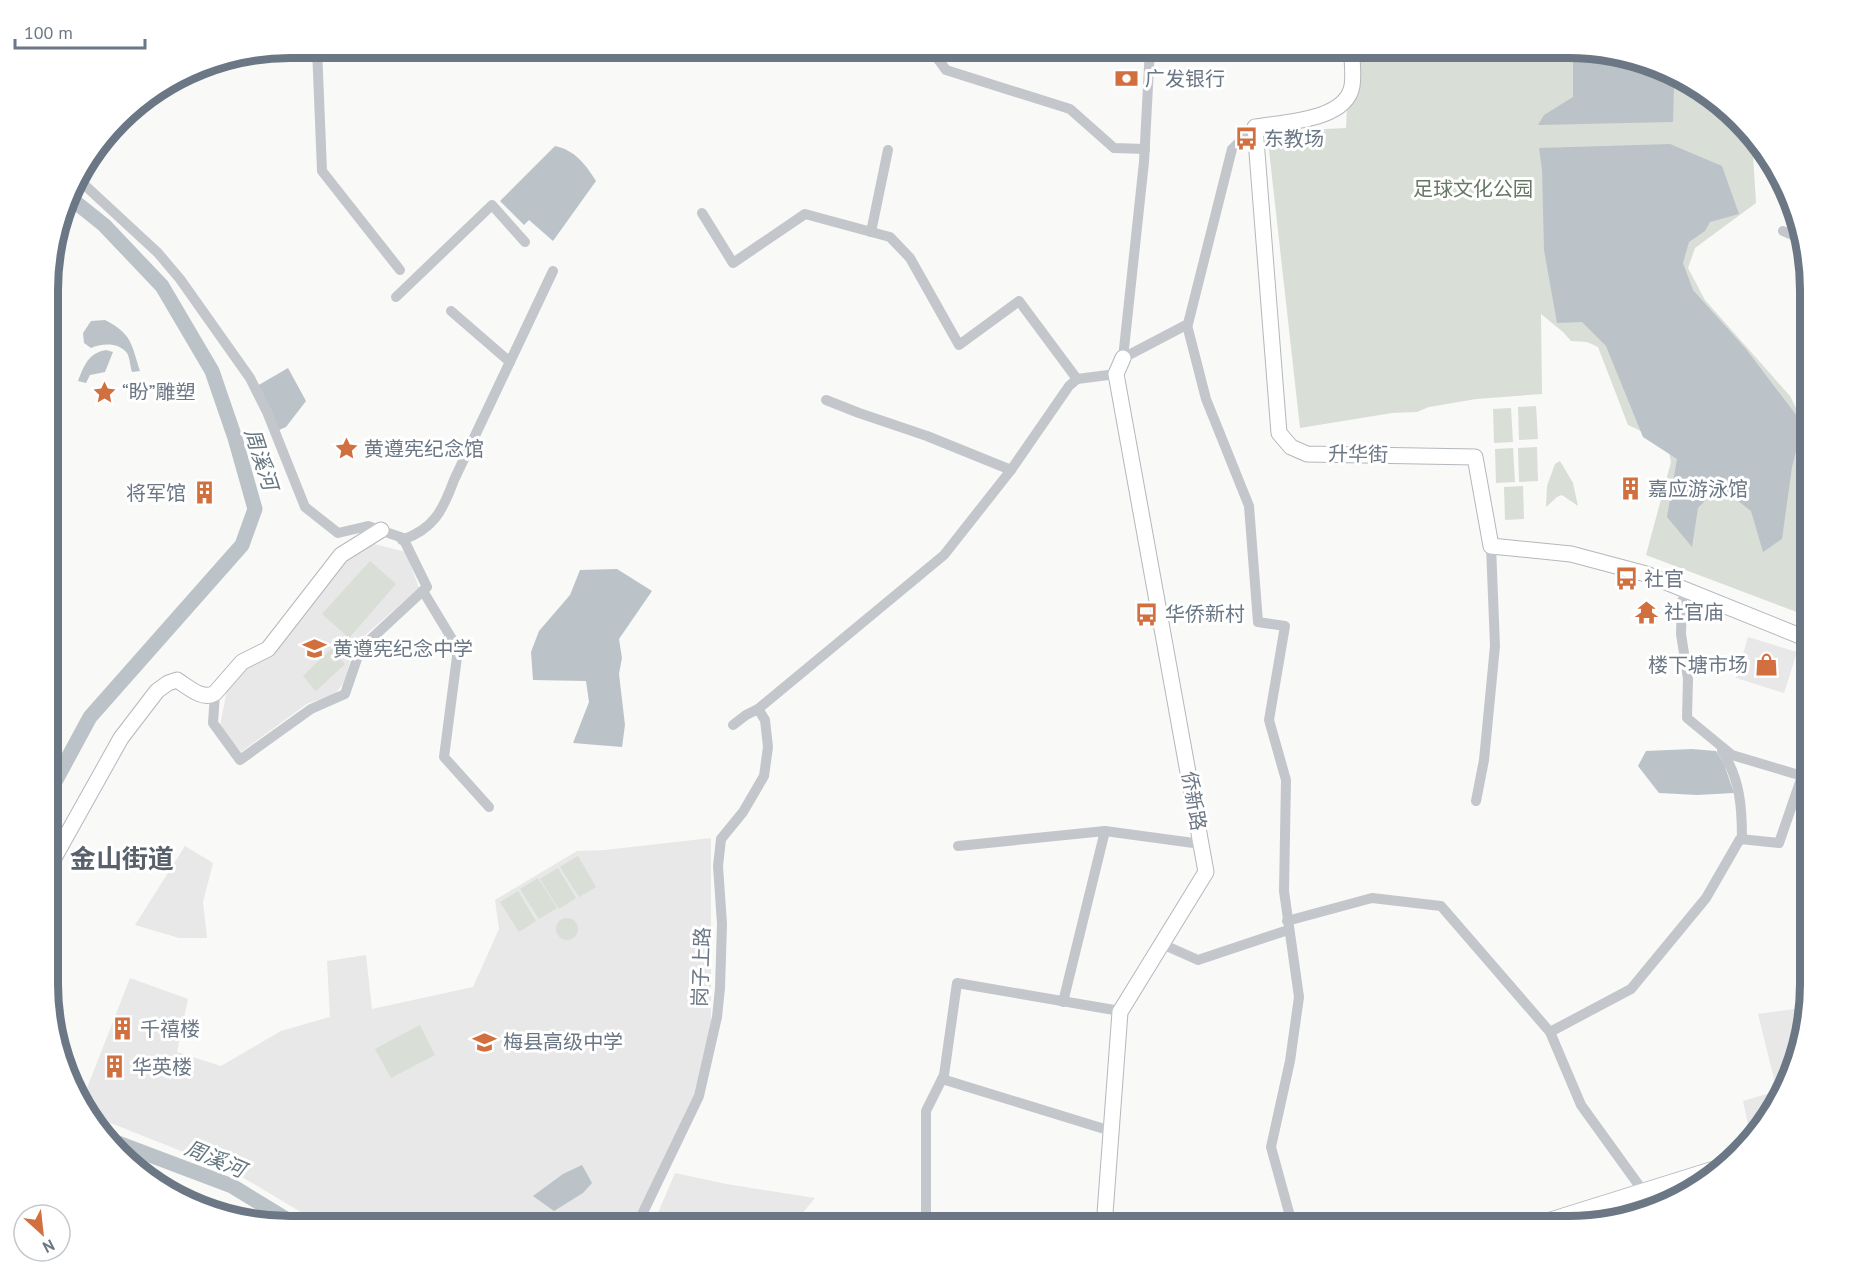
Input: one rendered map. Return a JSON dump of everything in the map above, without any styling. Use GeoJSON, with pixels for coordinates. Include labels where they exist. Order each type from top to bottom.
{"type":"FeatureCollection","features":[{"type":"Feature","properties":{"kind":"street"},"geometry":{"type":"LineString","coordinates":[[317,58],[322,171],[400,270]]}},
{"type":"Feature","properties":{"kind":"street"},"geometry":{"type":"LineString","coordinates":[[937,58],[946,70],[1070,109],[1114,148],[1145,149]]}},
{"type":"Feature","properties":{"kind":"street"},"geometry":{"type":"LineString","coordinates":[[733,725],[758,709],[944,555],[1011,470],[1069,386],[1077,379],[1116,374],[1124,358],[1145,149],[1150,58]]}},
{"type":"Feature","properties":{"kind":"street"},"geometry":{"type":"LineString","coordinates":[[1290,1216],[1271,1147],[1290,1061],[1299,997],[1284,891],[1286,780],[1269,720],[1285,626],[1258,622],[1249,506],[1206,399],[1187,325],[1232,149],[1255,127],[1324,115],[1342,105],[1352,88],[1351,58]]}},
{"type":"Feature","properties":{"kind":"street","name":"升华街"},"geometry":{"type":"LineString","coordinates":[[1255,127],[1279,433],[1291,447],[1307,453],[1475,457],[1491,546]]}},
{"type":"Feature","properties":{"kind":"street"},"geometry":{"type":"LineString","coordinates":[[871,232],[888,150]]}},
{"type":"Feature","properties":{"kind":"street"},"geometry":{"type":"LineString","coordinates":[[84,184],[158,253],[180,279],[235,356],[250,378],[267,412],[305,507],[338,533],[368,526],[403,538],[427,587],[371,639],[357,656],[345,694],[311,709],[240,760],[213,723],[215,693]]}},
{"type":"Feature","properties":{"kind":"street"},"geometry":{"type":"LineString","coordinates":[[396,297],[492,205],[525,242]]}},
{"type":"Feature","properties":{"kind":"street"},"geometry":{"type":"LineString","coordinates":[[702,213],[733,263],[806,214],[890,237],[910,258],[959,345],[1019,301],[1077,379]]}},
{"type":"Feature","properties":{"kind":"street"},"geometry":{"type":"LineString","coordinates":[[1783,231],[1794,236]]}},
{"type":"Feature","properties":{"kind":"street"},"geometry":{"type":"LineString","coordinates":[[402,540],[418,533],[444,508],[454,480],[553,271]]}},
{"type":"Feature","properties":{"kind":"street"},"geometry":{"type":"LineString","coordinates":[[451,311],[510,362]]}},
{"type":"Feature","properties":{"kind":"street"},"geometry":{"type":"LineString","coordinates":[[1124,358],[1187,325]]}},
{"type":"Feature","properties":{"kind":"street","name":"侨新路"},"geometry":{"type":"LineString","coordinates":[[1105,1216],[1120,1011],[1206,872],[1116,374]]}},
{"type":"Feature","properties":{"kind":"street"},"geometry":{"type":"LineString","coordinates":[[826,400],[927,436],[1011,470]]}},
{"type":"Feature","properties":{"kind":"street"},"geometry":{"type":"LineString","coordinates":[[58,851],[121,738],[157,691],[168,683],[177,681],[204,696],[215,693],[242,662],[268,649],[342,555],[381,530]]}},
{"type":"Feature","properties":{"kind":"street"},"geometry":{"type":"LineString","coordinates":[[1476,801],[1484,760],[1495,646],[1491,546],[1571,554],[1646,574],[1800,635]]}},
{"type":"Feature","properties":{"kind":"street"},"geometry":{"type":"LineString","coordinates":[[423,591],[458,649],[444,757],[489,807]]}},
{"type":"Feature","properties":{"kind":"street"},"geometry":{"type":"LineString","coordinates":[[1682,601],[1681,634],[1688,679],[1686,718],[1732,754],[1800,775]]}},
{"type":"Feature","properties":{"kind":"street","name":"岗子上路"},"geometry":{"type":"LineString","coordinates":[[641,1216],[699,1096],[717,1017],[720,988],[722,924],[718,866],[721,839],[743,812],[764,776],[768,747],[765,720],[758,709]]}},
{"type":"Feature","properties":{"kind":"street"},"geometry":{"type":"LineString","coordinates":[[1716,741],[1734,769],[1742,814],[1742,839]]}},
{"type":"Feature","properties":{"kind":"street"},"geometry":{"type":"LineString","coordinates":[[1550,1032],[1631,989],[1706,898],[1740,838],[1779,843],[1800,782]]}},
{"type":"Feature","properties":{"kind":"street"},"geometry":{"type":"LineString","coordinates":[[1063,1002],[1105,831]]}},
{"type":"Feature","properties":{"kind":"street"},"geometry":{"type":"LineString","coordinates":[[958,846],[1105,831],[1201,844]]}},
{"type":"Feature","properties":{"kind":"street"},"geometry":{"type":"LineString","coordinates":[[1162,944],[1198,960],[1288,925],[1372,898],[1441,906],[1550,1032],[1581,1105],[1643,1191]]}},
{"type":"Feature","properties":{"kind":"street"},"geometry":{"type":"LineString","coordinates":[[926,1216],[926,1111],[942,1079],[957,983],[1120,1011]]}},
{"type":"Feature","properties":{"kind":"street"},"geometry":{"type":"LineString","coordinates":[[942,1079],[1111,1131]]}},
{"type":"Feature","properties":{"kind":"street"},"geometry":{"type":"LineString","coordinates":[[1563,1216],[1707,1171]]}},
{"type":"Feature","properties":{"kind":"shaded area"},"geometry":{"type":"Polygon","coordinates":[[[1567,58],[1599,60],[1629,66],[1673,83],[1673,122],[1538,125],[1544,115],[1573,97],[1573,61],[1567,58]]]}},
{"type":"Feature","properties":{"kind":"shaded area"},"geometry":{"type":"Polygon","coordinates":[[[1670,144],[1722,166],[1739,214],[1710,222],[1705,231],[1689,242],[1683,263],[1693,290],[1746,349],[1800,420],[1800,436],[1792,467],[1782,539],[1763,552],[1751,511],[1719,486],[1698,508],[1692,547],[1667,517],[1677,459],[1643,437],[1606,346],[1582,322],[1557,323],[1544,250],[1542,170],[1539,148],[1670,144]]]}},
{"type":"Feature","properties":{"kind":"shaded area"},"geometry":{"type":"Polygon","coordinates":[[[555,146],[574,155],[584,164],[596,181],[553,241],[529,220],[524,225],[500,201],[555,146]]]}},
{"type":"Feature","properties":{"kind":"shaded area"},"geometry":{"type":"Polygon","coordinates":[[[105,320],[126,335],[135,353],[140,371],[132,372],[129,357],[120,347],[105,344],[91,348],[84,343],[83,333],[91,321],[105,320]]]}},
{"type":"Feature","properties":{"kind":"shaded area"},"geometry":{"type":"Polygon","coordinates":[[[106,350],[113,352],[105,372],[90,375],[86,383],[78,381],[91,357],[106,350]]]}},
{"type":"Feature","properties":{"kind":"shaded area"},"geometry":{"type":"Polygon","coordinates":[[[288,368],[306,401],[286,427],[279,430],[257,386],[288,368]]]}},
{"type":"Feature","properties":{"kind":"shaded area","name":"黄遵宪纪念中学"},"geometry":{"type":"Polygon","coordinates":[[[374,544],[406,552],[419,588],[355,644],[344,683],[333,696],[308,703],[241,752],[220,726],[229,679],[240,668],[272,654],[346,562],[374,544]]]}},
{"type":"Feature","properties":{"kind":"shaded area"},"geometry":{"type":"Polygon","coordinates":[[[617,569],[652,591],[619,639],[622,658],[619,674],[625,725],[622,747],[573,743],[589,702],[586,681],[533,680],[531,652],[539,631],[570,595],[580,570],[617,569]]]}},
{"type":"Feature","properties":{"kind":"shaded area","name":"楼下塘市场"},"geometry":{"type":"Polygon","coordinates":[[[1748,637],[1797,652],[1784,693],[1736,678],[1748,637]]]}},
{"type":"Feature","properties":{"kind":"shaded area"},"geometry":{"type":"Polygon","coordinates":[[[1692,749],[1716,751],[1724,764],[1734,793],[1697,795],[1659,793],[1638,766],[1646,751],[1692,749]]]}},
{"type":"Feature","properties":{"kind":"shaded area","name":"梅县高级中学"},"geometry":{"type":"Polygon","coordinates":[[[711,838],[711,1022],[697,1089],[637,1216],[308,1216],[234,1172],[102,1119],[85,1093],[130,978],[188,999],[177,1052],[221,1066],[281,1031],[330,1017],[327,961],[366,955],[372,1009],[473,987],[499,929],[495,900],[577,851],[711,838]]]}},
{"type":"Feature","properties":{"kind":"shaded area"},"geometry":{"type":"Polygon","coordinates":[[[185,846],[213,863],[203,902],[207,938],[179,938],[135,925],[185,846]]]}},
{"type":"Feature","properties":{"kind":"shaded area"},"geometry":{"type":"Polygon","coordinates":[[[1799,1008],[1793,1045],[1776,1088],[1758,1014],[1799,1008]]]}},
{"type":"Feature","properties":{"kind":"shaded area"},"geometry":{"type":"Polygon","coordinates":[[[1774,1092],[1749,1130],[1743,1101],[1774,1092]]]}},
{"type":"Feature","properties":{"kind":"shaded area"},"geometry":{"type":"Polygon","coordinates":[[[582,1165],[592,1183],[583,1193],[554,1211],[533,1196],[563,1174],[582,1165]]]}},
{"type":"Feature","properties":{"kind":"shaded area"},"geometry":{"type":"Polygon","coordinates":[[[675,1173],[726,1184],[815,1198],[800,1216],[657,1216],[675,1173]]]}},
{"type":"Feature","properties":{"kind":"green space","name":"足球文化公园"},"geometry":{"type":"Polygon","coordinates":[[[1350,58],[1599,60],[1629,66],[1671,82],[1710,106],[1733,126],[1753,149],[1756,203],[1695,248],[1688,268],[1705,300],[1790,396],[1800,416],[1800,613],[1646,555],[1671,462],[1667,443],[1628,425],[1598,347],[1587,342],[1571,341],[1541,314],[1542,394],[1476,399],[1429,407],[1417,412],[1392,413],[1300,428],[1267,132],[1346,128],[1350,58]]]}},
{"type":"Feature","properties":{"kind":"green space"},"geometry":{"type":"Polygon","coordinates":[[[1536,406],[1538,439],[1519,440],[1518,407],[1536,406]]]}},
{"type":"Feature","properties":{"kind":"green space"},"geometry":{"type":"Polygon","coordinates":[[[1511,408],[1513,442],[1494,443],[1493,409],[1511,408]]]}},
{"type":"Feature","properties":{"kind":"green space"},"geometry":{"type":"Polygon","coordinates":[[[1537,447],[1538,481],[1519,482],[1518,448],[1537,447]]]}},
{"type":"Feature","properties":{"kind":"green space"},"geometry":{"type":"Polygon","coordinates":[[[1513,448],[1515,482],[1496,483],[1495,449],[1513,448]]]}},
{"type":"Feature","properties":{"kind":"green space"},"geometry":{"type":"Polygon","coordinates":[[[1560,461],[1573,483],[1578,506],[1562,495],[1546,507],[1547,486],[1555,464],[1560,461]]]}},
{"type":"Feature","properties":{"kind":"green space"},"geometry":{"type":"Polygon","coordinates":[[[1523,486],[1524,519],[1505,520],[1504,487],[1523,486]]]}},
{"type":"Feature","properties":{"kind":"green space"},"geometry":{"type":"Polygon","coordinates":[[[370,561],[396,584],[349,638],[322,614],[370,561]]]}},
{"type":"Feature","properties":{"kind":"green space"},"geometry":{"type":"Polygon","coordinates":[[[331,649],[345,664],[316,691],[303,676],[331,649]]]}},
{"type":"Feature","properties":{"kind":"green space"},"geometry":{"type":"Polygon","coordinates":[[[578,856],[596,887],[579,897],[560,867],[578,856]]]}},
{"type":"Feature","properties":{"kind":"green space"},"geometry":{"type":"Polygon","coordinates":[[[558,868],[576,898],[559,909],[540,879],[558,868]]]}},
{"type":"Feature","properties":{"kind":"green space"},"geometry":{"type":"Polygon","coordinates":[[[538,878],[557,908],[539,919],[520,889],[538,878]]]}},
{"type":"Feature","properties":{"kind":"green space"},"geometry":{"type":"Polygon","coordinates":[[[518,891],[536,921],[519,932],[500,902],[518,891]]]}},
{"type":"Feature","properties":{"kind":"green space"},"geometry":{"type":"Polygon","coordinates":[[[567,918],[577,925],[578,929],[571,939],[567,940],[557,933],[556,929],[563,919],[567,918]]]}},
{"type":"Feature","properties":{"kind":"green space"},"geometry":{"type":"Polygon","coordinates":[[[420,1025],[435,1055],[391,1078],[375,1049],[420,1025]]]}},
{"type":"Feature","properties":{"kind":"waterway","name":"周溪河"},"geometry":{"type":"LineString","coordinates":[[58,776],[90,717],[242,545],[255,509],[235,438],[212,371],[162,286],[104,225],[76,202]]}},
{"type":"Feature","properties":{"kind":"waterway","name":"周溪河"},"geometry":{"type":"LineString","coordinates":[[122,1144],[232,1186],[281,1216]]}},
{"type":"Feature","properties":{"kind":"place","name":"广发银行"},"geometry":{"type":"Point","coordinates":[1127,79]}},
{"type":"Feature","properties":{"kind":"place","name":"东教场"},"geometry":{"type":"Point","coordinates":[1246,139]}},
{"type":"Feature","properties":{"kind":"place","name":"“盼”雕塑"},"geometry":{"type":"Point","coordinates":[104,392]}},
{"type":"Feature","properties":{"kind":"place","name":"黄遵宪纪念馆"},"geometry":{"type":"Point","coordinates":[346,449]}},
{"type":"Feature","properties":{"kind":"place","name":"嘉应游泳馆"},"geometry":{"type":"Point","coordinates":[1630,489]}},
{"type":"Feature","properties":{"kind":"place","name":"将军馆"},"geometry":{"type":"Point","coordinates":[204,493]}},
{"type":"Feature","properties":{"kind":"place","name":"社官"},"geometry":{"type":"Point","coordinates":[1626,579]}},
{"type":"Feature","properties":{"kind":"place","name":"社官庙"},"geometry":{"type":"Point","coordinates":[1646,612]}},
{"type":"Feature","properties":{"kind":"place","name":"华侨新村"},"geometry":{"type":"Point","coordinates":[1147,614]}},
{"type":"Feature","properties":{"kind":"place","name":"黄遵宪纪念中学"},"geometry":{"type":"Point","coordinates":[315,649]}},
{"type":"Feature","properties":{"kind":"place","name":"楼下塘市场"},"geometry":{"type":"Point","coordinates":[1766,665]}},
{"type":"Feature","properties":{"kind":"place","name":"千禧楼"},"geometry":{"type":"Point","coordinates":[122,1029]}},
{"type":"Feature","properties":{"kind":"place","name":"梅县高级中学"},"geometry":{"type":"Point","coordinates":[485,1042]}},
{"type":"Feature","properties":{"kind":"place","name":"华英楼"},"geometry":{"type":"Point","coordinates":[114,1067]}},
{"type":"Feature","properties":{"kind":"district","name":"金山街道"},"geometry":{"type":"Point","coordinates":[122,859]}}]}
